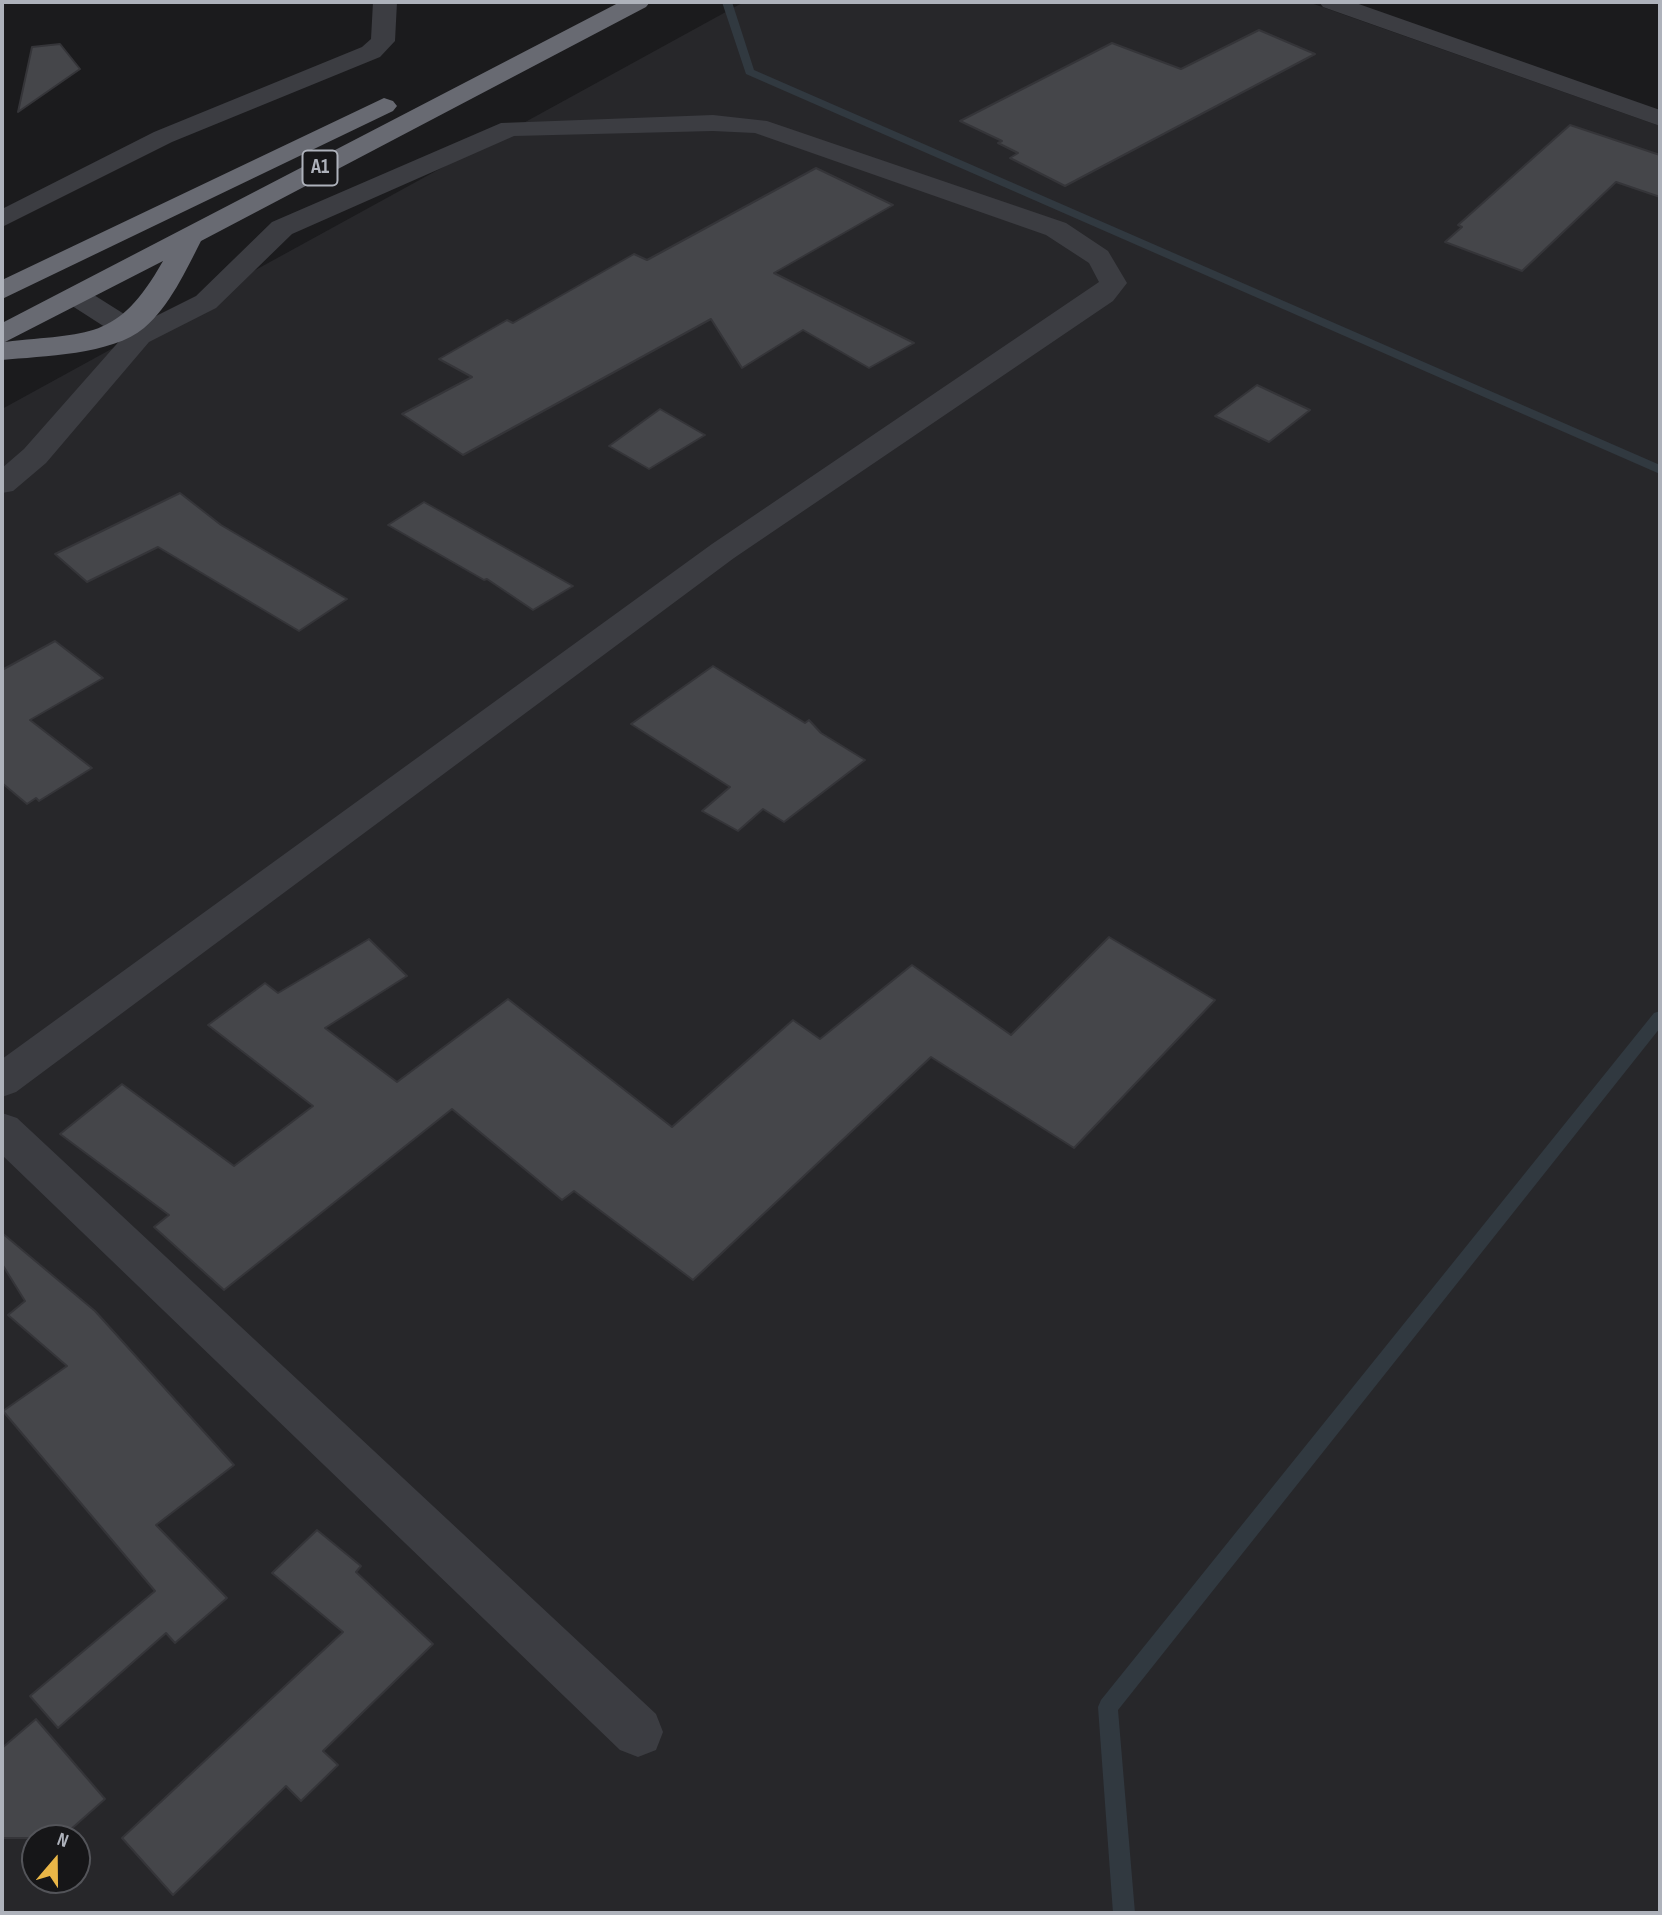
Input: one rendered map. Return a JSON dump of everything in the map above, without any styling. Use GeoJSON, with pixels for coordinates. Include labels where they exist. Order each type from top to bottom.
{"type":"FeatureCollection","features":[{"type":"Feature","properties":{"kind":"highway","name":"A1"},"geometry":{"type":"LineString","coordinates":[[2,291],[592,2]]}},
{"type":"Feature","properties":{"kind":"highway","name":"A1"},"geometry":{"type":"LineString","coordinates":[[2,334],[638,2]]}},
{"type":"Feature","properties":{"kind":"highway"},"geometry":{"type":"LineString","coordinates":[[2,351],[132,332],[190,236]]}},
{"type":"Feature","properties":{"kind":"street"},"geometry":{"type":"LineString","coordinates":[[2,219],[163,137],[371,52],[383,41],[385,2]]}},
{"type":"Feature","properties":{"kind":"street"},"geometry":{"type":"LineString","coordinates":[[1331,2],[1660,118]]}},
{"type":"Feature","properties":{"kind":"street"},"geometry":{"type":"LineString","coordinates":[[2,484],[35,456],[132,332],[206,303],[282,228],[510,128],[713,123],[758,126],[1056,229],[1098,256],[1110,269],[1113,283],[1103,295],[723,551],[2,1081]]}},
{"type":"Feature","properties":{"kind":"street"},"geometry":{"type":"LineString","coordinates":[[76,296],[132,332]]}},
{"type":"Feature","properties":{"kind":"street"},"geometry":{"type":"LineString","coordinates":[[2,1130],[638,1732]]}},
{"type":"Feature","properties":{"kind":"shaded area"},"geometry":{"type":"Polygon","coordinates":[[[744,2],[1308,2],[1660,126],[1660,1913],[2,1913],[2,409],[744,2]]]}},
{"type":"Feature","properties":{"kind":"building"},"geometry":{"type":"Polygon","coordinates":[[[1259,30],[1315,54],[1065,186],[1010,158],[1018,153],[998,143],[1002,141],[960,121],[1112,43],[1181,69],[1259,30]]]}},
{"type":"Feature","properties":{"kind":"building"},"geometry":{"type":"Polygon","coordinates":[[[60,44],[80,69],[18,112],[32,47],[60,44]]]}},
{"type":"Feature","properties":{"kind":"building"},"geometry":{"type":"Polygon","coordinates":[[[1570,125],[1660,155],[1660,197],[1616,182],[1522,271],[1445,242],[1462,227],[1458,225],[1570,125]]]}},
{"type":"Feature","properties":{"kind":"building"},"geometry":{"type":"Polygon","coordinates":[[[816,168],[893,205],[774,273],[914,343],[869,368],[803,330],[742,368],[711,319],[463,455],[402,414],[472,377],[439,359],[507,320],[513,323],[634,254],[647,260],[816,168]]]}},
{"type":"Feature","properties":{"kind":"building"},"geometry":{"type":"Polygon","coordinates":[[[1257,385],[1310,410],[1269,442],[1215,416],[1257,385]]]}},
{"type":"Feature","properties":{"kind":"building"},"geometry":{"type":"Polygon","coordinates":[[[660,409],[705,435],[649,469],[609,446],[660,409]]]}},
{"type":"Feature","properties":{"kind":"building"},"geometry":{"type":"Polygon","coordinates":[[[180,493],[221,525],[347,599],[299,631],[158,547],[87,582],[55,554],[180,493]]]}},
{"type":"Feature","properties":{"kind":"building"},"geometry":{"type":"Polygon","coordinates":[[[424,502],[573,586],[533,610],[487,579],[484,580],[388,525],[424,502]]]}},
{"type":"Feature","properties":{"kind":"building"},"geometry":{"type":"Polygon","coordinates":[[[55,641],[103,678],[30,720],[92,768],[39,801],[36,798],[27,804],[2,783],[2,670],[55,641]]]}},
{"type":"Feature","properties":{"kind":"building"},"geometry":{"type":"Polygon","coordinates":[[[713,666],[805,723],[809,720],[821,733],[865,760],[784,822],[763,809],[738,831],[702,811],[730,787],[631,724],[713,666]]]}},
{"type":"Feature","properties":{"kind":"building"},"geometry":{"type":"Polygon","coordinates":[[[1109,937],[1215,1000],[1074,1148],[931,1057],[693,1280],[574,1191],[562,1200],[452,1109],[224,1290],[154,1227],[169,1215],[60,1134],[122,1084],[234,1166],[313,1106],[208,1025],[265,983],[278,993],[369,939],[407,976],[325,1028],[397,1082],[508,999],[672,1127],[793,1020],[820,1039],[912,965],[1011,1035],[1109,937]]]}},
{"type":"Feature","properties":{"kind":"building"},"geometry":{"type":"Polygon","coordinates":[[[2,1233],[95,1311],[234,1465],[156,1525],[227,1598],[175,1643],[166,1633],[58,1728],[30,1696],[155,1591],[3,1411],[67,1366],[8,1315],[25,1301],[2,1264],[2,1233]]]}},
{"type":"Feature","properties":{"kind":"building"},"geometry":{"type":"Polygon","coordinates":[[[317,1530],[361,1566],[356,1572],[433,1644],[323,1751],[338,1765],[301,1801],[286,1786],[173,1895],[122,1838],[343,1632],[272,1573],[317,1530]]]}},
{"type":"Feature","properties":{"kind":"building"},"geometry":{"type":"Polygon","coordinates":[[[36,1719],[105,1799],[77,1824],[21,1824],[21,1838],[2,1838],[2,1748],[36,1719]]]}},
{"type":"Feature","properties":{"kind":"waterway"},"geometry":{"type":"LineString","coordinates":[[727,2],[750,72],[1660,470]]}},
{"type":"Feature","properties":{"kind":"waterway"},"geometry":{"type":"LineString","coordinates":[[1124,1913],[1108,1707],[1660,1017]]}}]}
